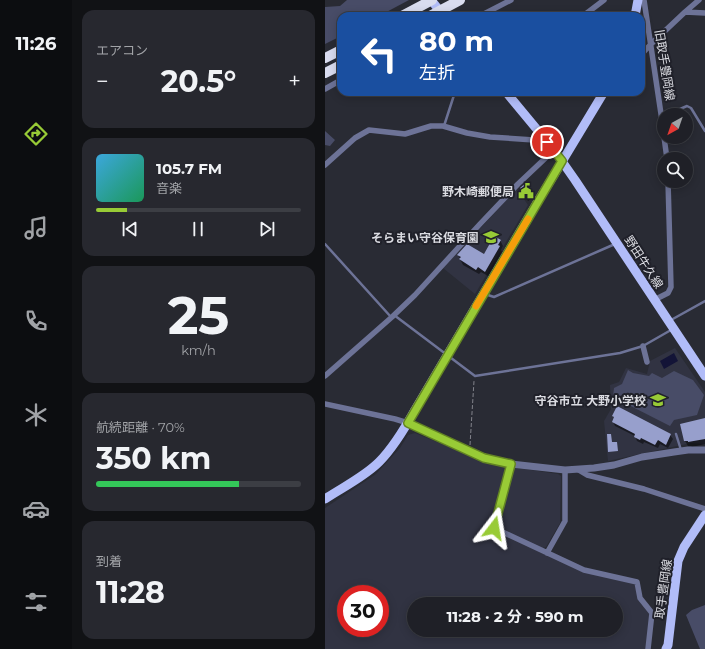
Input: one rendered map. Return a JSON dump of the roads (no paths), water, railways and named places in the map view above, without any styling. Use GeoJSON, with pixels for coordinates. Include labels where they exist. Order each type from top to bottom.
{"type":"FeatureCollection","features":[{"type":"Feature","properties":{"kind":"highway"},"geometry":{"type":"LineString","coordinates":[[409,12],[431,0]]}},
{"type":"Feature","properties":{"kind":"highway"},"geometry":{"type":"LineString","coordinates":[[438,12],[460,0]]}},
{"type":"Feature","properties":{"kind":"highway"},"geometry":{"type":"LineString","coordinates":[[325,58],[337,52]]}},
{"type":"Feature","properties":{"kind":"highway"},"geometry":{"type":"LineString","coordinates":[[325,73],[337,67]]}},
{"type":"Feature","properties":{"kind":"main road"},"geometry":{"type":"LineString","coordinates":[[431,0],[441,12]]}},
{"type":"Feature","properties":{"kind":"main road"},"geometry":{"type":"LineString","coordinates":[[636,12],[638,0]]}},
{"type":"Feature","properties":{"kind":"main road","name":"野田牛久線"},"geometry":{"type":"LineString","coordinates":[[510,96],[562,161],[705,376]]}},
{"type":"Feature","properties":{"kind":"main road"},"geometry":{"type":"LineString","coordinates":[[325,499],[371,470],[381,460],[408,423],[602,96]]}},
{"type":"Feature","properties":{"kind":"main road","name":"取手豊岡線"},"geometry":{"type":"LineString","coordinates":[[666,649],[668,645],[678,561],[684,547],[705,515]]}},
{"type":"Feature","properties":{"kind":"street"},"geometry":{"type":"LineString","coordinates":[[488,12],[511,0]]}},
{"type":"Feature","properties":{"kind":"street"},"geometry":{"type":"LineString","coordinates":[[588,12],[604,0]]}},
{"type":"Feature","properties":{"kind":"street","name":"旧取手豊岡線"},"geometry":{"type":"LineString","coordinates":[[644,0],[650,45],[662,108]]}},
{"type":"Feature","properties":{"kind":"street"},"geometry":{"type":"LineString","coordinates":[[645,51],[699,0]]}},
{"type":"Feature","properties":{"kind":"street"},"geometry":{"type":"LineString","coordinates":[[685,12],[705,13]]}},
{"type":"Feature","properties":{"kind":"street"},"geometry":{"type":"LineString","coordinates":[[325,89],[337,82]]}},
{"type":"Feature","properties":{"kind":"street"},"geometry":{"type":"LineString","coordinates":[[325,165],[355,138],[369,130],[405,134],[431,126],[444,127],[490,137],[534,140],[542,135]]}},
{"type":"Feature","properties":{"kind":"street"},"geometry":{"type":"LineString","coordinates":[[325,376],[415,295],[513,190],[554,150]]}},
{"type":"Feature","properties":{"kind":"street"},"geometry":{"type":"LineString","coordinates":[[654,300],[668,293],[671,287],[668,188]]}},
{"type":"Feature","properties":{"kind":"street"},"geometry":{"type":"LineString","coordinates":[[643,346],[647,362]]}},
{"type":"Feature","properties":{"kind":"street"},"geometry":{"type":"LineString","coordinates":[[325,404],[408,423],[484,458],[511,464],[565,470],[614,465],[642,457],[681,451],[705,450]]}},
{"type":"Feature","properties":{"kind":"street"},"geometry":{"type":"LineString","coordinates":[[511,464],[494,528],[584,570],[637,582],[640,598],[652,613],[648,649]]}},
{"type":"Feature","properties":{"kind":"street"},"geometry":{"type":"LineString","coordinates":[[577,469],[587,475],[645,489],[705,509]]}},
{"type":"Feature","properties":{"kind":"street"},"geometry":{"type":"LineString","coordinates":[[547,553],[565,521],[565,470]]}},
{"type":"Feature","properties":{"kind":"lane"},"geometry":{"type":"LineString","coordinates":[[444,127],[454,96]]}},
{"type":"Feature","properties":{"kind":"lane"},"geometry":{"type":"LineString","coordinates":[[693,111],[705,132]]}},
{"type":"Feature","properties":{"kind":"lane"},"geometry":{"type":"LineString","coordinates":[[484,294],[494,297],[617,243]]}},
{"type":"Feature","properties":{"kind":"lane"},"geometry":{"type":"LineString","coordinates":[[325,244],[393,316],[475,376],[620,353],[643,346],[705,301]]}},
{"type":"Feature","properties":{"kind":"lane"},"geometry":{"type":"LineString","coordinates":[[676,434],[681,451]]}},
{"type":"Feature","properties":{"kind":"place","name":"野木崎郵便局"},"geometry":{"type":"Point","coordinates":[526,191]}},
{"type":"Feature","properties":{"kind":"place","name":"そらまい守谷保育園"},"geometry":{"type":"Point","coordinates":[491,237]}},
{"type":"Feature","properties":{"kind":"place","name":"守谷市立 大野小学校"},"geometry":{"type":"Point","coordinates":[658,400]}}]}
